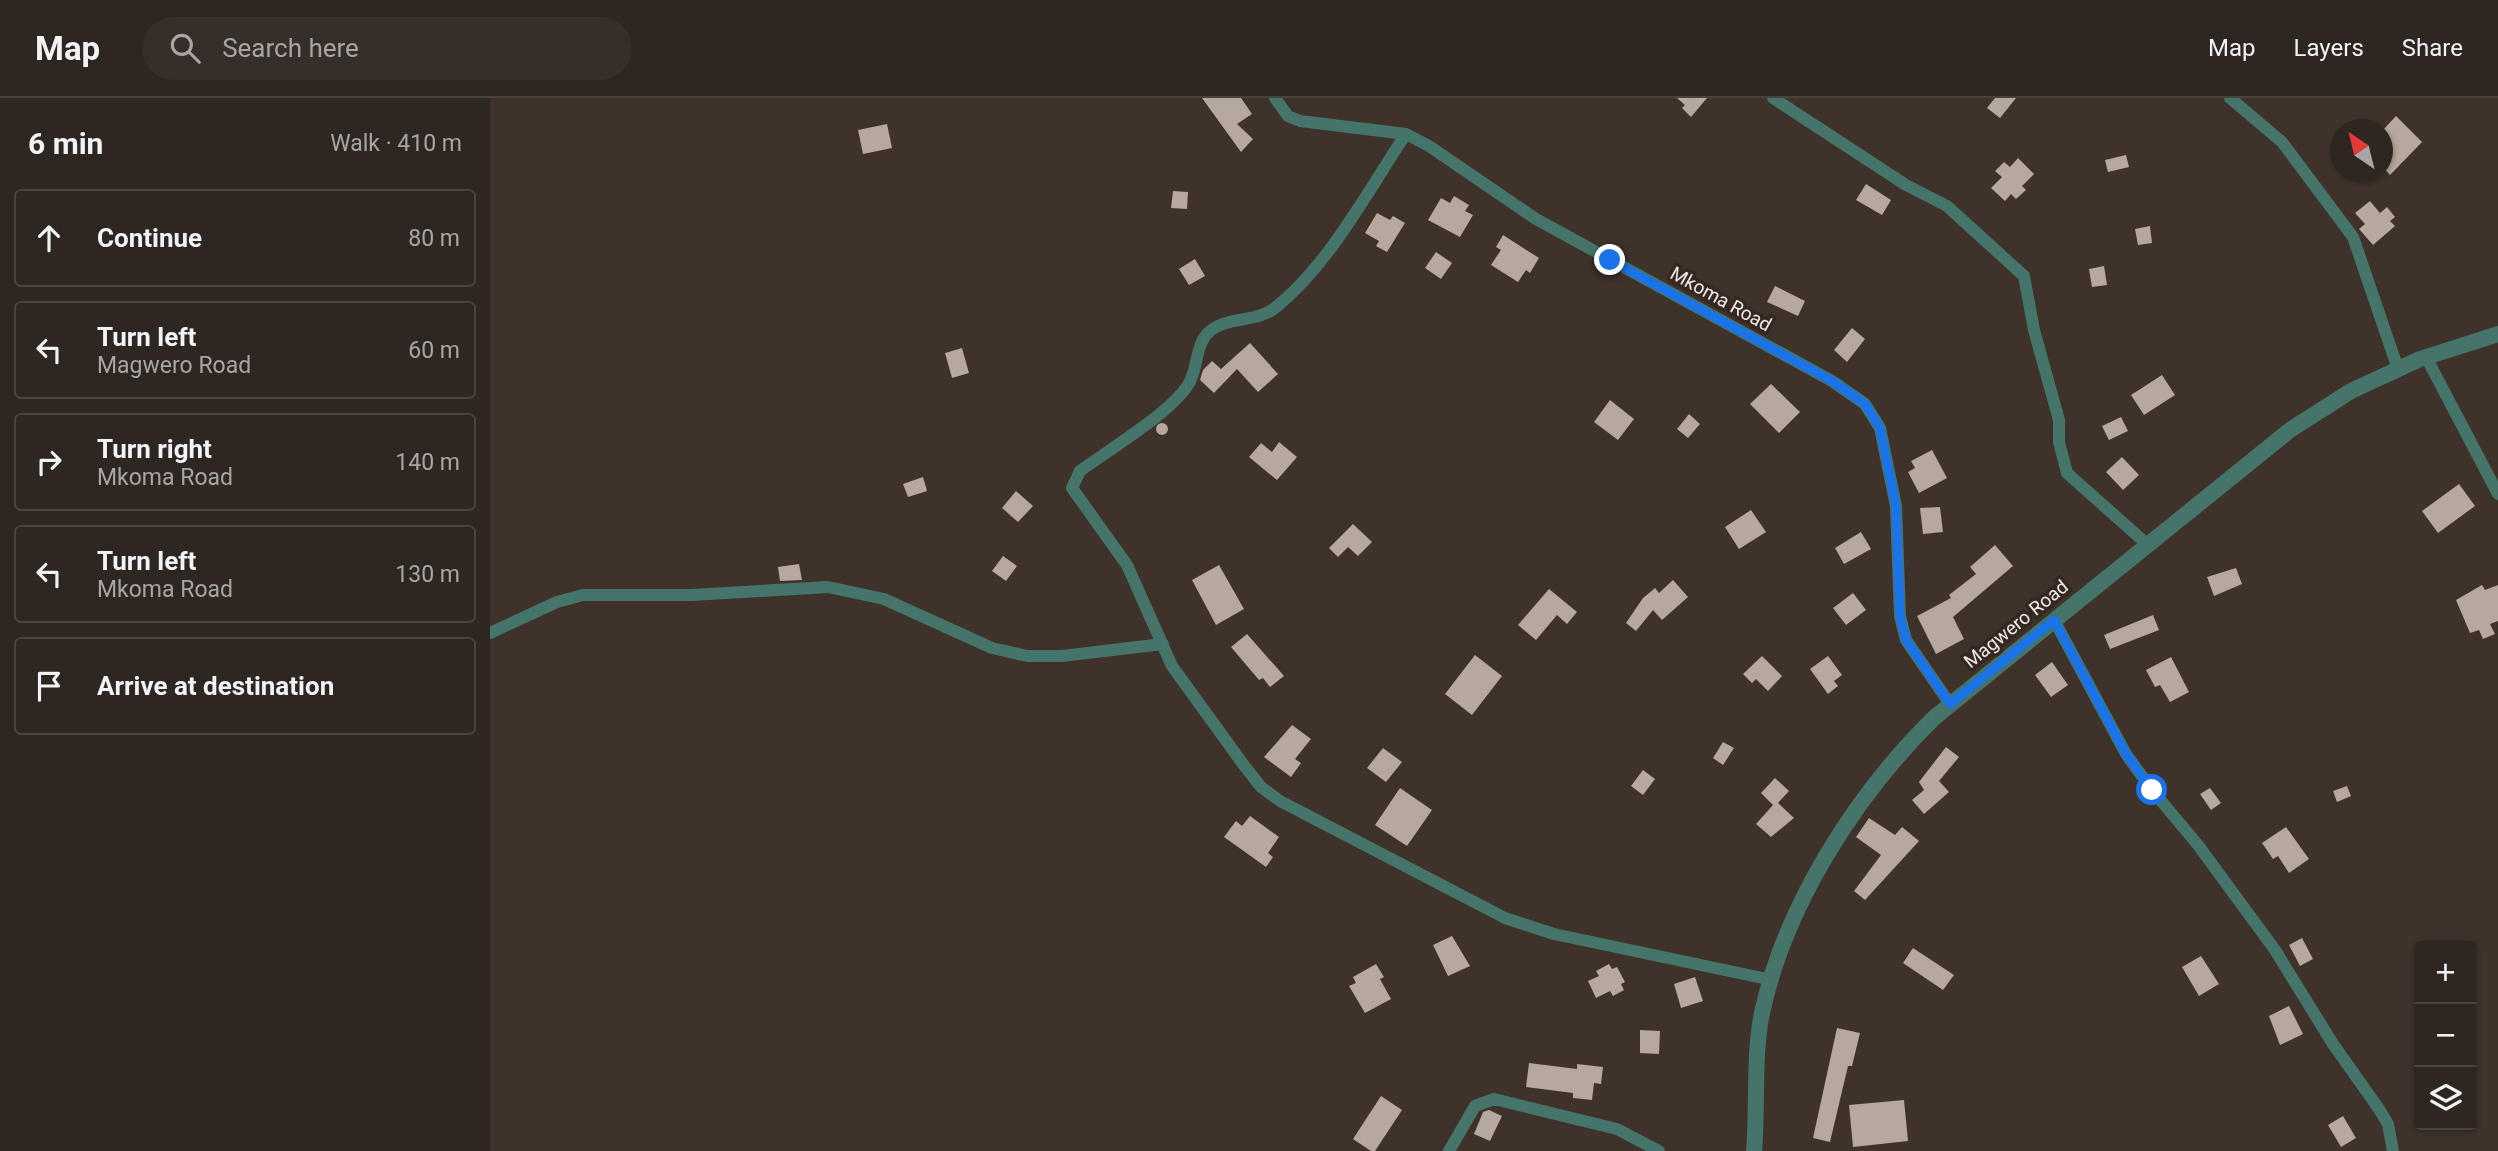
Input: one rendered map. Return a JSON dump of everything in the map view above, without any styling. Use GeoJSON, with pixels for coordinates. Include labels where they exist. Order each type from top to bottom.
{"type":"FeatureCollection","features":[{"type":"Feature","properties":{"kind":"street","name":"Mkoma Road"},"geometry":{"type":"LineString","coordinates":[[1275,98],[1288,116],[1300,121],[1406,134],[1429,146],[1536,219],[1832,381],[1865,404],[1880,428],[1896,506],[1896,586],[1906,640],[1950,704]]}},
{"type":"Feature","properties":{"kind":"street"},"geometry":{"type":"LineString","coordinates":[[1773,98],[1906,185],[1947,206],[2024,276],[2034,330],[2059,421],[2059,442],[2067,473],[2148,545]]}},
{"type":"Feature","properties":{"kind":"street"},"geometry":{"type":"LineString","coordinates":[[2230,98],[2282,142],[2353,237],[2398,369]]}},
{"type":"Feature","properties":{"kind":"street"},"geometry":{"type":"LineString","coordinates":[[1406,134],[1310,276],[1273,310],[1260,317],[1220,325],[1209,332],[1199,345],[1190,383],[1176,400],[1080,471],[1072,488],[1127,565],[1172,666],[1261,787],[1280,801],[1505,918],[1554,934],[1772,980]]}},
{"type":"Feature","properties":{"kind":"street","name":"Magwero Road"},"geometry":{"type":"LineString","coordinates":[[1755,1151],[1761,1024],[1772,980],[1817,873],[1891,761],[1950,704],[2290,430],[2351,391],[2398,369],[2498,334]]}},
{"type":"Feature","properties":{"kind":"street"},"geometry":{"type":"LineString","coordinates":[[2426,357],[2498,494]]}},
{"type":"Feature","properties":{"kind":"street"},"geometry":{"type":"LineString","coordinates":[[490,633],[556,602],[583,595],[692,595],[828,587],[884,599],[992,648],[1027,656],[1062,656],[1163,643]]}},
{"type":"Feature","properties":{"kind":"street"},"geometry":{"type":"LineString","coordinates":[[2054,620],[2126,754],[2198,845],[2275,950],[2333,1044],[2388,1124],[2393,1151]]}},
{"type":"Feature","properties":{"kind":"street"},"geometry":{"type":"LineString","coordinates":[[1449,1151],[1475,1106],[1494,1099],[1617,1129],[1659,1151]]}},
{"type":"Feature","properties":{"kind":"building"},"geometry":{"type":"Polygon","coordinates":[[[1202,98],[1241,98],[1252,114],[1237,124],[1253,139],[1241,152],[1202,98]]]}},
{"type":"Feature","properties":{"kind":"building"},"geometry":{"type":"Polygon","coordinates":[[[1677,98],[1707,98],[1691,117],[1682,108],[1685,105],[1677,98]]]}},
{"type":"Feature","properties":{"kind":"building"},"geometry":{"type":"Polygon","coordinates":[[[1995,98],[2016,98],[2000,118],[1987,108],[1995,98]]]}},
{"type":"Feature","properties":{"kind":"building"},"geometry":{"type":"Polygon","coordinates":[[[2396,116],[2422,142],[2393,172],[2393,119],[2396,116]]]}},
{"type":"Feature","properties":{"kind":"building"},"geometry":{"type":"Polygon","coordinates":[[[887,124],[892,148],[863,154],[858,130],[887,124]]]}},
{"type":"Feature","properties":{"kind":"building"},"geometry":{"type":"Polygon","coordinates":[[[2126,155],[2129,167],[2108,172],[2105,160],[2126,155]]]}},
{"type":"Feature","properties":{"kind":"building"},"geometry":{"type":"Polygon","coordinates":[[[2018,158],[2034,174],[2022,186],[2026,190],[2016,199],[2011,194],[2005,201],[1991,188],[2002,177],[1995,171],[2004,162],[2010,167],[2018,158]]]}},
{"type":"Feature","properties":{"kind":"building"},"geometry":{"type":"Polygon","coordinates":[[[1866,184],[1891,200],[1882,215],[1856,200],[1866,184]]]}},
{"type":"Feature","properties":{"kind":"building"},"geometry":{"type":"Polygon","coordinates":[[[1173,191],[1188,192],[1187,209],[1171,208],[1173,191]]]}},
{"type":"Feature","properties":{"kind":"building"},"geometry":{"type":"Polygon","coordinates":[[[1454,196],[1469,205],[1465,211],[1473,215],[1460,237],[1428,220],[1441,198],[1450,203],[1454,196]]]}},
{"type":"Feature","properties":{"kind":"building"},"geometry":{"type":"Polygon","coordinates":[[[2370,201],[2380,213],[2387,207],[2395,217],[2390,221],[2395,226],[2373,245],[2359,229],[2365,224],[2355,213],[2370,201]]]}},
{"type":"Feature","properties":{"kind":"building"},"geometry":{"type":"Polygon","coordinates":[[[1377,213],[1390,220],[1393,216],[1405,223],[1387,252],[1376,246],[1379,241],[1365,233],[1377,213]]]}},
{"type":"Feature","properties":{"kind":"building"},"geometry":{"type":"Polygon","coordinates":[[[2150,226],[2152,243],[2138,245],[2135,229],[2150,226]]]}},
{"type":"Feature","properties":{"kind":"building"},"geometry":{"type":"Polygon","coordinates":[[[1503,235],[1539,258],[1530,273],[1526,270],[1518,282],[1491,265],[1501,250],[1496,247],[1503,235]]]}},
{"type":"Feature","properties":{"kind":"building"},"geometry":{"type":"Polygon","coordinates":[[[1436,252],[1452,263],[1441,279],[1425,268],[1436,252]]]}},
{"type":"Feature","properties":{"kind":"building"},"geometry":{"type":"Polygon","coordinates":[[[1195,259],[1205,276],[1189,285],[1179,269],[1195,259]]]}},
{"type":"Feature","properties":{"kind":"building"},"geometry":{"type":"Polygon","coordinates":[[[2104,266],[2107,285],[2092,287],[2089,269],[2104,266]]]}},
{"type":"Feature","properties":{"kind":"building"},"geometry":{"type":"Polygon","coordinates":[[[1775,286],[1805,301],[1798,316],[1767,302],[1775,286]]]}},
{"type":"Feature","properties":{"kind":"building"},"geometry":{"type":"Polygon","coordinates":[[[1852,328],[1865,339],[1847,362],[1834,350],[1852,328]]]}},
{"type":"Feature","properties":{"kind":"building"},"geometry":{"type":"Polygon","coordinates":[[[1250,343],[1278,374],[1258,392],[1237,369],[1214,393],[1200,380],[1203,370],[1212,361],[1221,369],[1250,343]]]}},
{"type":"Feature","properties":{"kind":"building"},"geometry":{"type":"Polygon","coordinates":[[[962,348],[969,373],[952,378],[945,353],[962,348]]]}},
{"type":"Feature","properties":{"kind":"building"},"geometry":{"type":"Polygon","coordinates":[[[2162,375],[2175,395],[2144,415],[2131,395],[2162,375]]]}},
{"type":"Feature","properties":{"kind":"building"},"geometry":{"type":"Polygon","coordinates":[[[1771,384],[1800,412],[1779,433],[1750,404],[1771,384]]]}},
{"type":"Feature","properties":{"kind":"building"},"geometry":{"type":"Polygon","coordinates":[[[1610,400],[1634,419],[1618,440],[1594,422],[1610,400]]]}},
{"type":"Feature","properties":{"kind":"building"},"geometry":{"type":"Polygon","coordinates":[[[1689,414],[1700,424],[1688,438],[1677,429],[1689,414]]]}},
{"type":"Feature","properties":{"kind":"building"},"geometry":{"type":"Polygon","coordinates":[[[2121,417],[2128,431],[2109,440],[2102,426],[2121,417]]]}},
{"type":"Feature","properties":{"kind":"building"},"geometry":{"type":"Polygon","coordinates":[[[1162,423],[1168,429],[1162,435],[1156,429],[1162,423]]]}},
{"type":"Feature","properties":{"kind":"building"},"geometry":{"type":"Polygon","coordinates":[[[1279,442],[1297,457],[1277,480],[1249,457],[1261,443],[1272,452],[1279,442]]]}},
{"type":"Feature","properties":{"kind":"building"},"geometry":{"type":"Polygon","coordinates":[[[1932,450],[1947,478],[1919,493],[1908,472],[1915,468],[1911,461],[1932,450]]]}},
{"type":"Feature","properties":{"kind":"building"},"geometry":{"type":"Polygon","coordinates":[[[2122,457],[2139,475],[2123,490],[2106,472],[2122,457]]]}},
{"type":"Feature","properties":{"kind":"building"},"geometry":{"type":"Polygon","coordinates":[[[923,477],[927,491],[908,497],[903,484],[923,477]]]}},
{"type":"Feature","properties":{"kind":"building"},"geometry":{"type":"Polygon","coordinates":[[[2459,484],[2475,506],[2438,533],[2422,511],[2459,484]]]}},
{"type":"Feature","properties":{"kind":"building"},"geometry":{"type":"Polygon","coordinates":[[[1016,491],[1033,506],[1018,522],[1002,508],[1016,491]]]}},
{"type":"Feature","properties":{"kind":"building"},"geometry":{"type":"Polygon","coordinates":[[[1940,507],[1943,532],[1923,534],[1920,508],[1940,507]]]}},
{"type":"Feature","properties":{"kind":"building"},"geometry":{"type":"Polygon","coordinates":[[[1751,510],[1766,532],[1739,549],[1725,527],[1751,510]]]}},
{"type":"Feature","properties":{"kind":"building"},"geometry":{"type":"Polygon","coordinates":[[[1353,524],[1372,542],[1358,556],[1348,547],[1338,557],[1329,548],[1353,524]]]}},
{"type":"Feature","properties":{"kind":"building"},"geometry":{"type":"Polygon","coordinates":[[[1861,532],[1871,549],[1844,564],[1835,548],[1861,532]]]}},
{"type":"Feature","properties":{"kind":"building"},"geometry":{"type":"Polygon","coordinates":[[[1995,545],[2013,566],[1953,617],[1964,639],[1936,654],[1917,616],[1951,598],[1949,595],[1976,574],[1970,567],[1995,545]]]}},
{"type":"Feature","properties":{"kind":"building"},"geometry":{"type":"Polygon","coordinates":[[[1003,556],[1017,566],[1006,581],[992,571],[1003,556]]]}},
{"type":"Feature","properties":{"kind":"building"},"geometry":{"type":"Polygon","coordinates":[[[799,564],[802,580],[780,581],[778,567],[799,564]]]}},
{"type":"Feature","properties":{"kind":"building"},"geometry":{"type":"Polygon","coordinates":[[[1219,565],[1244,609],[1216,625],[1192,580],[1219,565]]]}},
{"type":"Feature","properties":{"kind":"building"},"geometry":{"type":"Polygon","coordinates":[[[2236,568],[2242,584],[2214,596],[2207,577],[2236,568]]]}},
{"type":"Feature","properties":{"kind":"building"},"geometry":{"type":"Polygon","coordinates":[[[1673,580],[1688,597],[1662,620],[1653,610],[1636,631],[1626,623],[1643,598],[1655,588],[1659,593],[1673,580]]]}},
{"type":"Feature","properties":{"kind":"building"},"geometry":{"type":"Polygon","coordinates":[[[2482,585],[2485,590],[2498,585],[2498,621],[2490,624],[2495,634],[2483,639],[2479,630],[2470,633],[2456,600],[2482,585]]]}},
{"type":"Feature","properties":{"kind":"building"},"geometry":{"type":"Polygon","coordinates":[[[1549,589],[1577,612],[1567,624],[1557,615],[1536,640],[1518,625],[1549,589]]]}},
{"type":"Feature","properties":{"kind":"building"},"geometry":{"type":"Polygon","coordinates":[[[1853,593],[1866,610],[1846,625],[1833,608],[1853,593]]]}},
{"type":"Feature","properties":{"kind":"building"},"geometry":{"type":"Polygon","coordinates":[[[2153,615],[2159,630],[2110,649],[2104,635],[2153,615]]]}},
{"type":"Feature","properties":{"kind":"building"},"geometry":{"type":"Polygon","coordinates":[[[1247,634],[1284,676],[1270,687],[1263,678],[1259,680],[1231,647],[1247,634]]]}},
{"type":"Feature","properties":{"kind":"building"},"geometry":{"type":"Polygon","coordinates":[[[1475,655],[1502,676],[1472,715],[1445,694],[1475,655]]]}},
{"type":"Feature","properties":{"kind":"building"},"geometry":{"type":"Polygon","coordinates":[[[1762,656],[1782,676],[1768,691],[1756,679],[1752,683],[1743,674],[1762,656]]]}},
{"type":"Feature","properties":{"kind":"building"},"geometry":{"type":"Polygon","coordinates":[[[1828,656],[1842,675],[1834,681],[1838,686],[1828,694],[1810,669],[1828,656]]]}},
{"type":"Feature","properties":{"kind":"building"},"geometry":{"type":"Polygon","coordinates":[[[2171,657],[2189,692],[2170,702],[2160,685],[2155,687],[2146,670],[2171,657]]]}},
{"type":"Feature","properties":{"kind":"building"},"geometry":{"type":"Polygon","coordinates":[[[2052,662],[2068,685],[2051,697],[2035,675],[2052,662]]]}},
{"type":"Feature","properties":{"kind":"building"},"geometry":{"type":"Polygon","coordinates":[[[1292,725],[1311,739],[1295,759],[1301,763],[1291,777],[1264,757],[1292,725]]]}},
{"type":"Feature","properties":{"kind":"building"},"geometry":{"type":"Polygon","coordinates":[[[1723,742],[1734,748],[1723,765],[1713,758],[1723,742]]]}},
{"type":"Feature","properties":{"kind":"building"},"geometry":{"type":"Polygon","coordinates":[[[1946,747],[1959,757],[1939,781],[1949,792],[1924,814],[1912,800],[1924,790],[1919,782],[1946,747]]]}},
{"type":"Feature","properties":{"kind":"building"},"geometry":{"type":"Polygon","coordinates":[[[1383,748],[1402,762],[1386,782],[1367,768],[1383,748]]]}},
{"type":"Feature","properties":{"kind":"building"},"geometry":{"type":"Polygon","coordinates":[[[1643,770],[1655,779],[1643,795],[1631,786],[1643,770]]]}},
{"type":"Feature","properties":{"kind":"building"},"geometry":{"type":"Polygon","coordinates":[[[1775,778],[1789,791],[1778,803],[1794,818],[1771,837],[1756,824],[1773,805],[1761,793],[1775,778]]]}},
{"type":"Feature","properties":{"kind":"building"},"geometry":{"type":"Polygon","coordinates":[[[2347,786],[2351,796],[2337,802],[2333,791],[2347,786]]]}},
{"type":"Feature","properties":{"kind":"building"},"geometry":{"type":"Polygon","coordinates":[[[1400,788],[1432,810],[1407,846],[1375,825],[1400,788]]]}},
{"type":"Feature","properties":{"kind":"building"},"geometry":{"type":"Polygon","coordinates":[[[2210,788],[2221,803],[2211,810],[2200,794],[2210,788]]]}},
{"type":"Feature","properties":{"kind":"building"},"geometry":{"type":"Polygon","coordinates":[[[1250,816],[1279,837],[1268,853],[1273,857],[1266,867],[1224,837],[1236,821],[1242,826],[1250,816]]]}},
{"type":"Feature","properties":{"kind":"building"},"geometry":{"type":"Polygon","coordinates":[[[1869,818],[1895,835],[1902,827],[1919,841],[1865,900],[1854,891],[1881,855],[1856,837],[1869,818]]]}},
{"type":"Feature","properties":{"kind":"building"},"geometry":{"type":"Polygon","coordinates":[[[2286,827],[2309,859],[2289,873],[2278,856],[2273,859],[2262,843],[2286,827]]]}},
{"type":"Feature","properties":{"kind":"building"},"geometry":{"type":"Polygon","coordinates":[[[1452,936],[1470,966],[1448,976],[1433,945],[1452,936]]]}},
{"type":"Feature","properties":{"kind":"building"},"geometry":{"type":"Polygon","coordinates":[[[2302,938],[2313,959],[2300,966],[2289,945],[2302,938]]]}},
{"type":"Feature","properties":{"kind":"building"},"geometry":{"type":"Polygon","coordinates":[[[1913,948],[1954,975],[1943,990],[1903,963],[1913,948]]]}},
{"type":"Feature","properties":{"kind":"building"},"geometry":{"type":"Polygon","coordinates":[[[2201,956],[2219,984],[2199,996],[2182,967],[2201,956]]]}},
{"type":"Feature","properties":{"kind":"building"},"geometry":{"type":"Polygon","coordinates":[[[1376,964],[1384,977],[1380,979],[1391,999],[1365,1013],[1349,986],[1356,983],[1353,977],[1376,964]]]}},
{"type":"Feature","properties":{"kind":"building"},"geometry":{"type":"Polygon","coordinates":[[[1609,964],[1612,969],[1617,967],[1625,982],[1621,984],[1624,990],[1613,996],[1610,991],[1596,998],[1588,981],[1599,976],[1596,971],[1609,964]]]}},
{"type":"Feature","properties":{"kind":"building"},"geometry":{"type":"Polygon","coordinates":[[[1695,977],[1703,1001],[1681,1008],[1674,984],[1695,977]]]}},
{"type":"Feature","properties":{"kind":"building"},"geometry":{"type":"Polygon","coordinates":[[[2289,1006],[2303,1034],[2280,1045],[2269,1016],[2289,1006]]]}},
{"type":"Feature","properties":{"kind":"building"},"geometry":{"type":"Polygon","coordinates":[[[1837,1028],[1860,1033],[1852,1066],[1848,1066],[1830,1142],[1813,1138],[1837,1028]]]}},
{"type":"Feature","properties":{"kind":"building"},"geometry":{"type":"Polygon","coordinates":[[[1640,1030],[1660,1031],[1659,1054],[1640,1053],[1640,1030]]]}},
{"type":"Feature","properties":{"kind":"building"},"geometry":{"type":"Polygon","coordinates":[[[1529,1063],[1577,1069],[1577,1064],[1603,1067],[1601,1084],[1594,1083],[1592,1100],[1573,1098],[1573,1093],[1526,1087],[1529,1063]]]}},
{"type":"Feature","properties":{"kind":"building"},"geometry":{"type":"Polygon","coordinates":[[[1381,1096],[1402,1110],[1375,1151],[1371,1151],[1353,1139],[1381,1096]]]}},
{"type":"Feature","properties":{"kind":"building"},"geometry":{"type":"Polygon","coordinates":[[[1904,1100],[1908,1141],[1853,1147],[1849,1105],[1904,1100]]]}},
{"type":"Feature","properties":{"kind":"building"},"geometry":{"type":"Polygon","coordinates":[[[1489,1110],[1502,1116],[1490,1141],[1474,1134],[1483,1112],[1489,1110]]]}},
{"type":"Feature","properties":{"kind":"building"},"geometry":{"type":"Polygon","coordinates":[[[2343,1116],[2356,1138],[2341,1147],[2328,1125],[2343,1116]]]}},
{"type":"Feature","properties":{"kind":"route"},"geometry":{"type":"LineString","coordinates":[[1610,260],[1832,381],[1865,404],[1880,428],[1896,506],[1896,586],[1906,640],[1950,704],[2054,620],[2126,754],[2152,790]]}}]}
